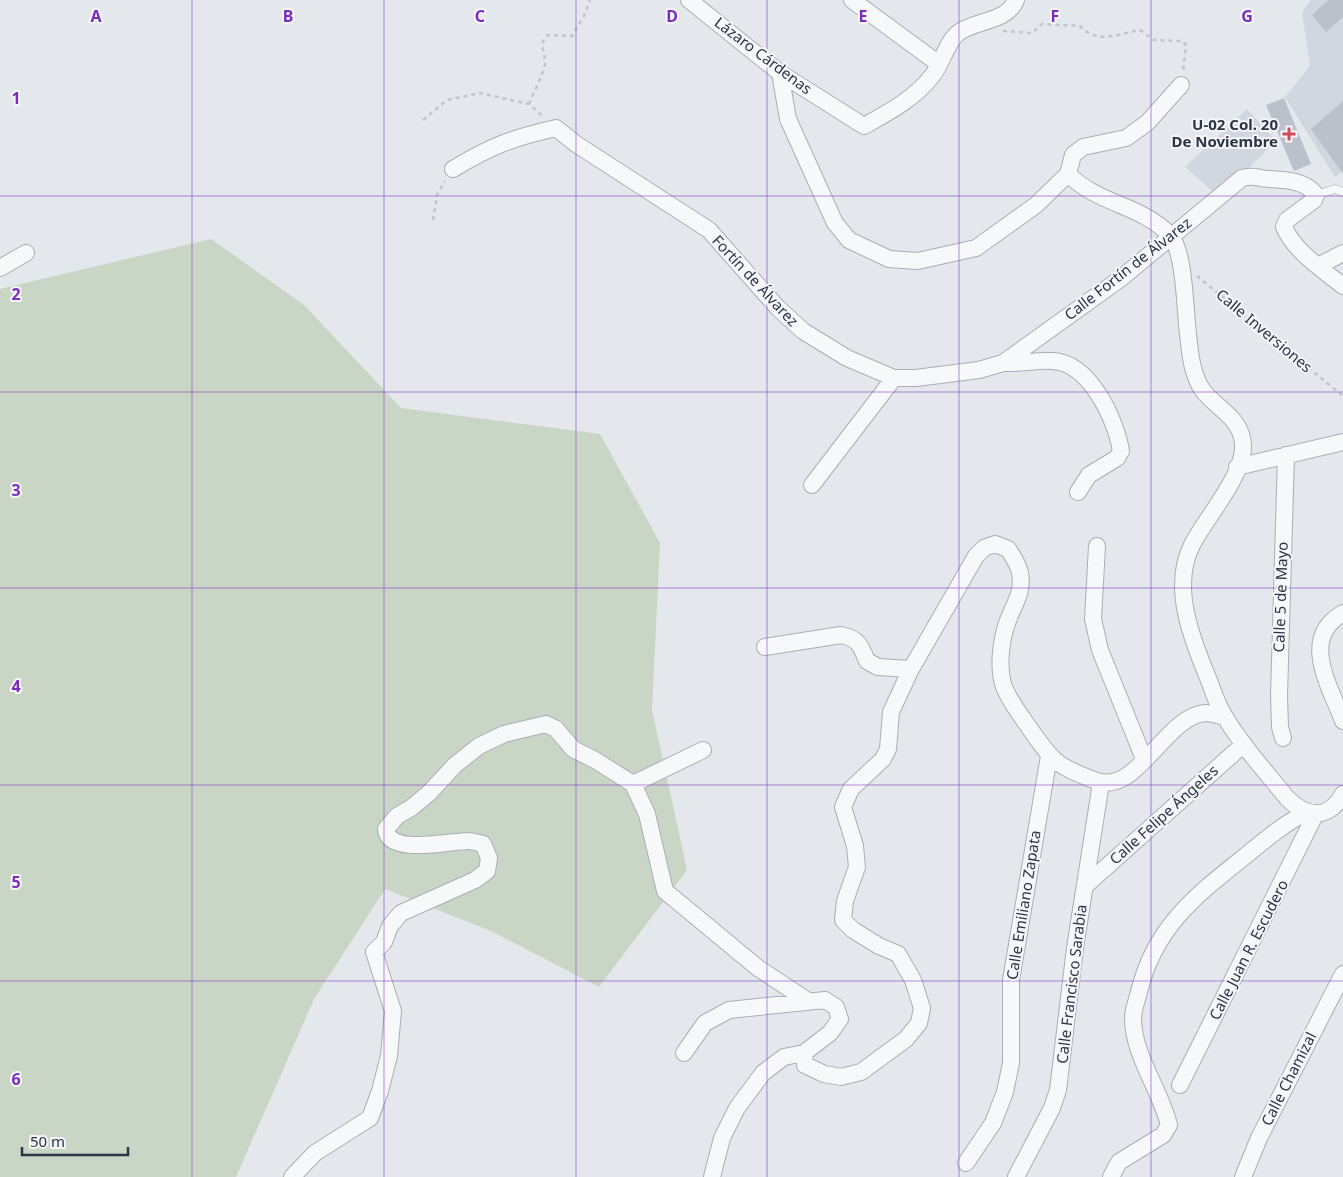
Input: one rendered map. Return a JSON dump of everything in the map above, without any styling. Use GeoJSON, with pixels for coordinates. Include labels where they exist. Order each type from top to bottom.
{"type":"FeatureCollection","features":[{"type":"Feature","properties":{"kind":"street","name":"Lázaro Cárdenas"},"geometry":{"type":"LineString","coordinates":[[689,0],[780,73],[864,126],[907,101],[933,76],[939,64]]}},
{"type":"Feature","properties":{"kind":"street"},"geometry":{"type":"LineString","coordinates":[[861,3],[939,64],[956,34],[970,26],[1004,14],[1013,8],[1016,0]]}},
{"type":"Feature","properties":{"kind":"street"},"geometry":{"type":"LineString","coordinates":[[780,73],[788,119],[835,223],[849,240],[889,259],[918,261],[976,248],[1036,205],[1068,174],[1073,155],[1083,147],[1126,138],[1147,123],[1181,86]]}},
{"type":"Feature","properties":{"kind":"street"},"geometry":{"type":"LineString","coordinates":[[453,169],[494,145],[518,136],[556,128]]}},
{"type":"Feature","properties":{"kind":"street","name":"Fortín de Álvarez"},"geometry":{"type":"LineString","coordinates":[[556,128],[576,144],[709,230],[777,307],[803,331],[847,358],[894,378],[916,378],[979,370],[1002,363]]}},
{"type":"Feature","properties":{"kind":"street"},"geometry":{"type":"LineString","coordinates":[[1068,174],[1081,187],[1103,199],[1143,214],[1171,236],[1182,270],[1188,335],[1195,375],[1204,391],[1240,428],[1243,446],[1238,467],[1226,492],[1191,546],[1185,571],[1184,604],[1190,634],[1224,717],[1287,798],[1311,813]]}},
{"type":"Feature","properties":{"kind":"street","name":"Calle Fortín de Álvarez"},"geometry":{"type":"LineString","coordinates":[[1002,363],[1120,279],[1242,178],[1252,175],[1266,179],[1292,181],[1304,186],[1316,195]]}},
{"type":"Feature","properties":{"kind":"street"},"geometry":{"type":"LineString","coordinates":[[1316,195],[1310,204],[1287,220],[1284,227],[1288,236],[1318,266],[1343,286]]}},
{"type":"Feature","properties":{"kind":"street"},"geometry":{"type":"LineString","coordinates":[[0,268],[26,253]]}},
{"type":"Feature","properties":{"kind":"street"},"geometry":{"type":"LineString","coordinates":[[1318,266],[1343,253]]}},
{"type":"Feature","properties":{"kind":"street"},"geometry":{"type":"LineString","coordinates":[[1002,363],[1055,361],[1075,368],[1094,388],[1114,423],[1121,452],[1117,458],[1089,475],[1078,492]]}},
{"type":"Feature","properties":{"kind":"street"},"geometry":{"type":"LineString","coordinates":[[812,485],[894,378]]}},
{"type":"Feature","properties":{"kind":"street"},"geometry":{"type":"LineString","coordinates":[[1238,467],[1343,442]]}},
{"type":"Feature","properties":{"kind":"street","name":"Calle 5 de Mayo"},"geometry":{"type":"LineString","coordinates":[[1283,738],[1280,728],[1279,696],[1286,455]]}},
{"type":"Feature","properties":{"kind":"street"},"geometry":{"type":"LineString","coordinates":[[804,1053],[805,1065],[824,1074],[841,1077],[861,1072],[906,1039],[918,1023],[922,1008],[913,980],[898,954],[879,946],[853,930],[844,920],[845,901],[857,867],[855,846],[843,807],[852,789],[883,759],[888,750],[891,712],[911,669],[976,556],[984,548],[995,544],[1008,549],[1021,574],[1021,592],[1007,624],[1002,648],[1001,668],[1003,684],[1011,700],[1049,756],[1069,771],[1102,783],[1118,781],[1131,773],[1182,723],[1193,716],[1206,713],[1224,717]]}},
{"type":"Feature","properties":{"kind":"street"},"geometry":{"type":"LineString","coordinates":[[1098,546],[1093,619],[1100,650],[1144,760]]}},
{"type":"Feature","properties":{"kind":"street"},"geometry":{"type":"LineString","coordinates":[[1343,613],[1334,618],[1324,630],[1319,645],[1319,659],[1343,721]]}},
{"type":"Feature","properties":{"kind":"street"},"geometry":{"type":"LineString","coordinates":[[765,647],[841,635],[853,637],[860,645],[867,661],[878,667],[911,669]]}},
{"type":"Feature","properties":{"kind":"street"},"geometry":{"type":"LineString","coordinates":[[292,1177],[315,1153],[370,1118],[380,1091],[389,1056],[392,1011],[374,952],[384,942],[390,926],[401,913],[475,880],[487,871],[489,858],[483,844],[469,840],[446,844],[400,844],[392,841],[386,834],[386,829],[391,822],[429,793],[455,765],[479,746],[504,734],[546,724],[556,729],[573,749],[595,760],[633,784],[647,814],[665,891],[758,968],[808,1001]]}},
{"type":"Feature","properties":{"kind":"street","name":"Calle Felipe Ángeles"},"geometry":{"type":"LineString","coordinates":[[1085,886],[1244,744]]}},
{"type":"Feature","properties":{"kind":"street"},"geometry":{"type":"LineString","coordinates":[[633,784],[703,750]]}},
{"type":"Feature","properties":{"kind":"street","name":"Calle Emiliano Zapata"},"geometry":{"type":"LineString","coordinates":[[966,1164],[993,1123],[1007,1082],[1011,1063],[1011,980],[1049,756]]}},
{"type":"Feature","properties":{"kind":"street","name":"Calle Francisco Sarabia"},"geometry":{"type":"LineString","coordinates":[[1016,1177],[1052,1108],[1058,1090],[1085,886],[1102,783]]}},
{"type":"Feature","properties":{"kind":"street"},"geometry":{"type":"LineString","coordinates":[[1111,1177],[1119,1162],[1163,1135],[1169,1125],[1163,1102],[1137,1049],[1133,1017],[1143,976],[1163,934],[1194,897],[1285,823],[1311,813],[1322,813],[1338,803],[1343,794]]}},
{"type":"Feature","properties":{"kind":"street","name":"Calle Juan R. Escudero"},"geometry":{"type":"LineString","coordinates":[[1180,1085],[1311,813]]}},
{"type":"Feature","properties":{"kind":"street","name":"Calle Chamizal"},"geometry":{"type":"LineString","coordinates":[[1243,1177],[1258,1138],[1342,980]]}},
{"type":"Feature","properties":{"kind":"street"},"geometry":{"type":"LineString","coordinates":[[684,1053],[705,1023],[729,1010],[825,1000],[836,1007],[840,1018],[830,1033],[804,1053],[784,1058],[763,1073],[737,1108],[722,1138],[712,1177]]}},
{"type":"Feature","properties":{"kind":"lane"},"geometry":{"type":"LineString","coordinates":[[1316,195],[1335,189],[1343,192]]}},
{"type":"Feature","properties":{"kind":"path"},"geometry":{"type":"LineString","coordinates":[[529,104],[544,66],[545,56],[541,48],[544,39],[548,35],[572,36],[585,14],[590,0]]}},
{"type":"Feature","properties":{"kind":"path"},"geometry":{"type":"LineString","coordinates":[[1004,14],[998,27],[1002,31],[1015,34],[1032,33],[1042,24],[1080,26],[1088,34],[1099,38],[1140,30],[1154,40],[1183,41],[1186,45],[1181,86]]}},
{"type":"Feature","properties":{"kind":"path"},"geometry":{"type":"LineString","coordinates":[[423,120],[447,100],[480,93],[529,104],[556,128]]}},
{"type":"Feature","properties":{"kind":"path"},"geometry":{"type":"LineString","coordinates":[[433,220],[438,195],[453,169]]}},
{"type":"Feature","properties":{"kind":"path","name":"Calle Inversiones"},"geometry":{"type":"LineString","coordinates":[[1182,270],[1196,275],[1343,396]]}},
{"type":"Feature","properties":{"kind":"shaded area"},"geometry":{"type":"Polygon","coordinates":[[[1311,0],[1343,0],[1343,170],[1335,177],[1285,97],[1310,66],[1302,12],[1311,0]]]}},
{"type":"Feature","properties":{"kind":"shaded area"},"geometry":{"type":"Polygon","coordinates":[[[1247,109],[1276,141],[1219,197],[1185,167],[1247,109]]]}},
{"type":"Feature","properties":{"kind":"green space"},"geometry":{"type":"Polygon","coordinates":[[[211,239],[304,305],[401,408],[600,434],[660,543],[652,710],[687,870],[599,987],[491,931],[385,889],[314,999],[236,1177],[0,1177],[0,289],[211,239]]]}},
{"type":"Feature","properties":{"kind":"building"},"geometry":{"type":"Polygon","coordinates":[[[1328,0],[1343,0],[1343,17],[1326,32],[1312,15],[1328,0]]]}},
{"type":"Feature","properties":{"kind":"building","name":"U-02 Col. 20 De Noviembre"},"geometry":{"type":"Polygon","coordinates":[[[1284,98],[1311,164],[1294,171],[1266,105],[1284,98]]]}},
{"type":"Feature","properties":{"kind":"building"},"geometry":{"type":"Polygon","coordinates":[[[1343,101],[1343,174],[1311,129],[1343,101]]]}},
{"type":"Feature","properties":{"kind":"place","name":"U-02 Col. 20 De Noviembre"},"geometry":{"type":"Point","coordinates":[1289,134]}}]}
